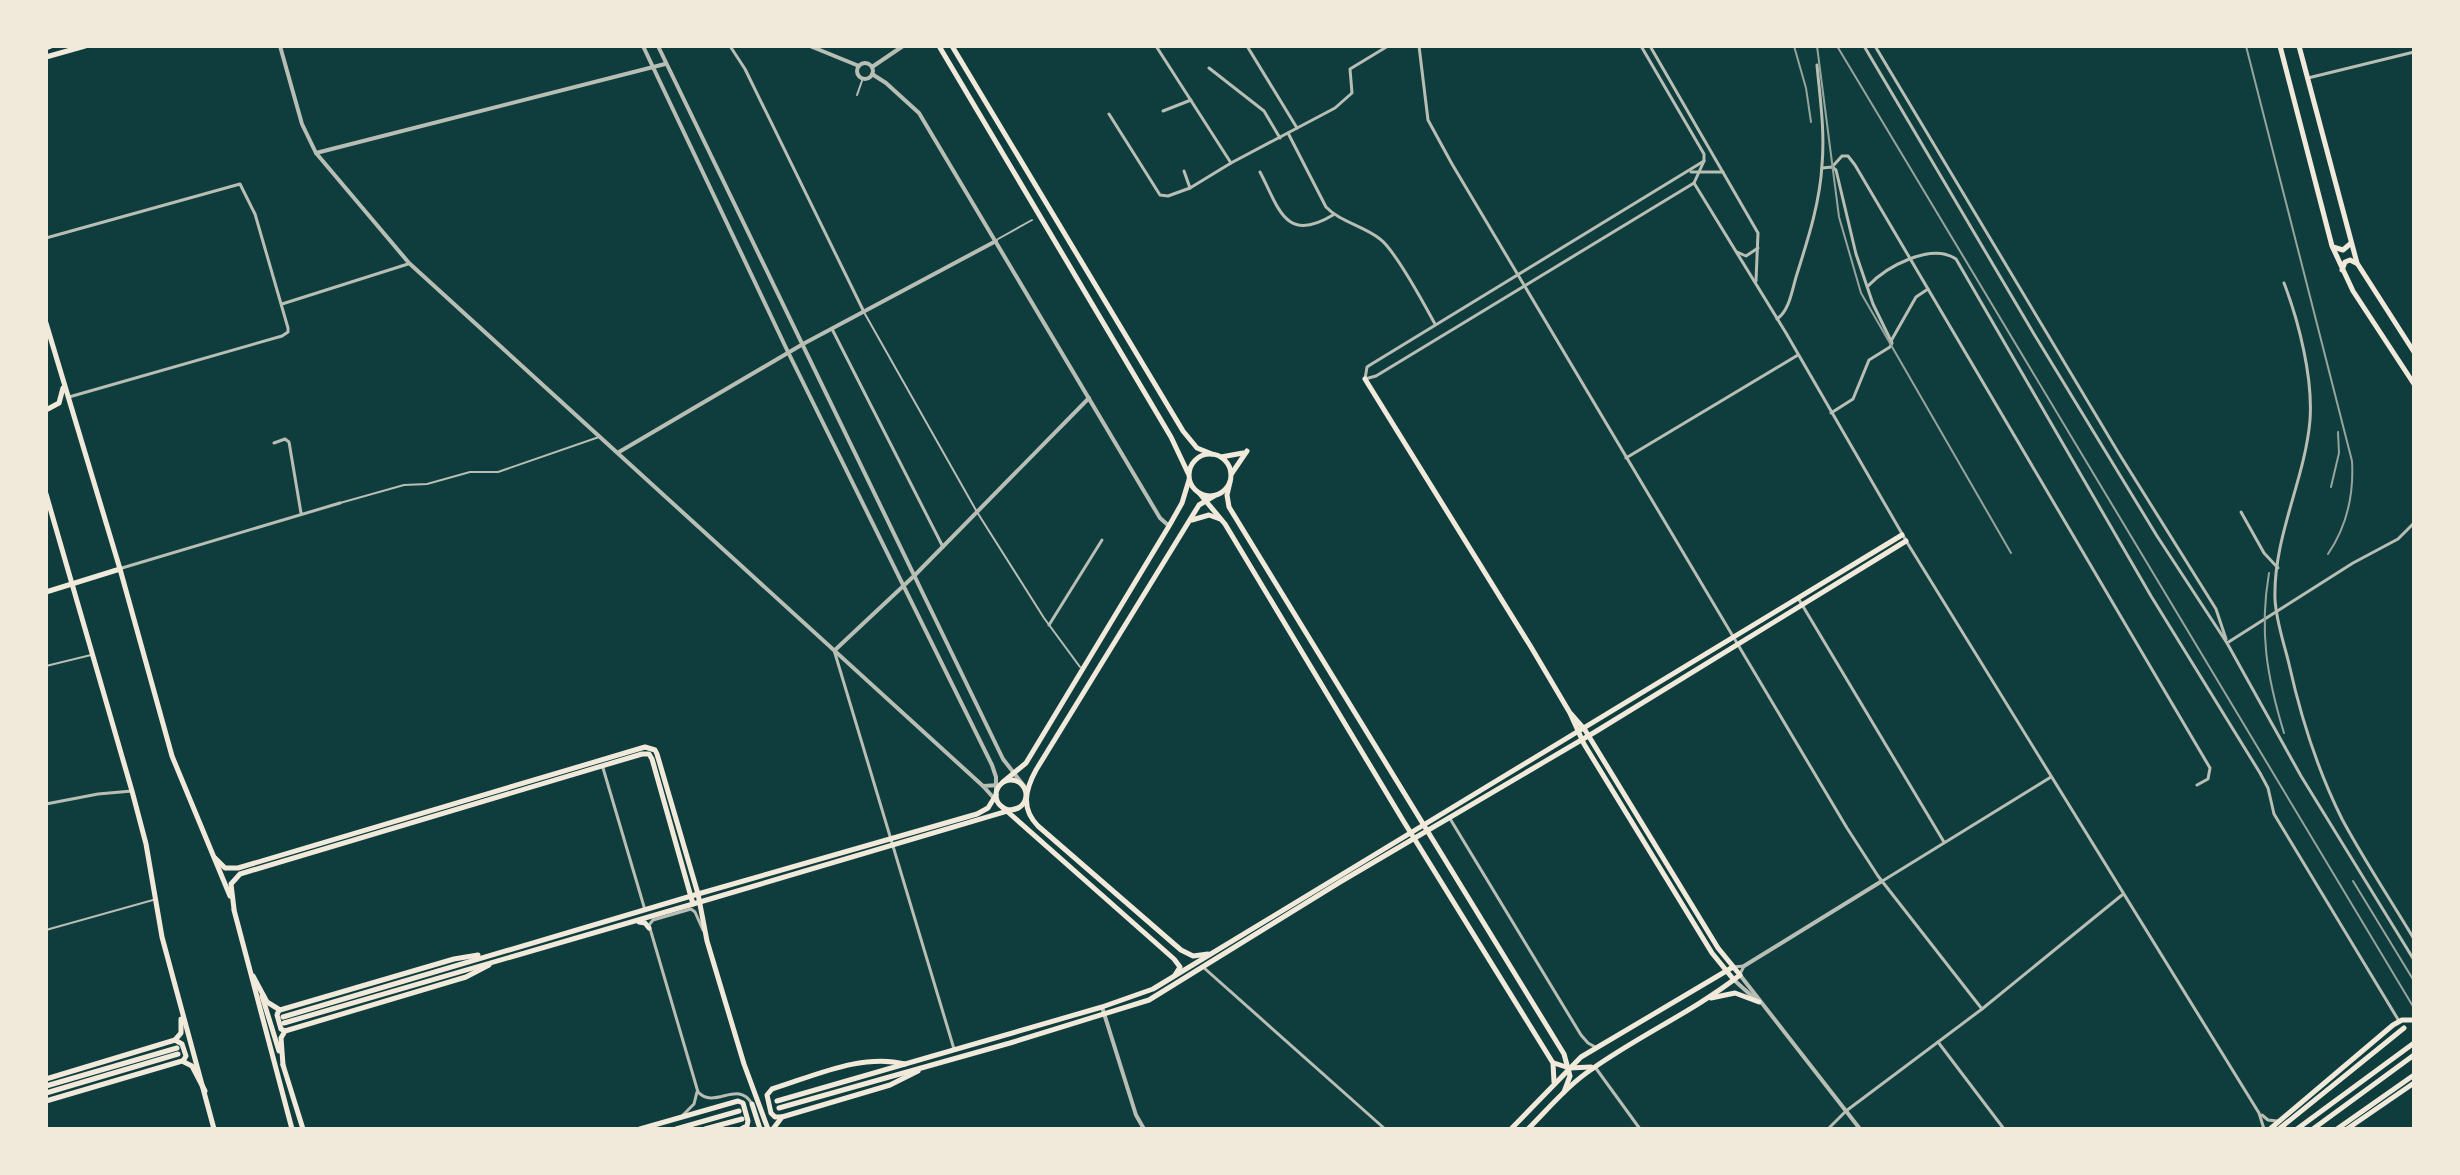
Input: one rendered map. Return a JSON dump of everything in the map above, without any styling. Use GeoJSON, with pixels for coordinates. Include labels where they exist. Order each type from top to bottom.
{"type":"FeatureCollection","features":[{"type":"Feature","properties":{"kind":"main road"},"geometry":{"type":"LineString","coordinates":[[46,57],[85,46]]}},
{"type":"Feature","properties":{"kind":"main road"},"geometry":{"type":"LineString","coordinates":[[939,46],[1171,437],[1189,476],[1225,524],[1553,1063],[1554,1082]]}},
{"type":"Feature","properties":{"kind":"main road"},"geometry":{"type":"LineString","coordinates":[[952,46],[1183,431],[1197,448],[1220,457],[1228,465],[1229,507],[1564,1054],[1569,1068],[1569,1080],[1564,1092]]}},
{"type":"Feature","properties":{"kind":"main road"},"geometry":{"type":"LineString","coordinates":[[2280,46],[2332,246],[2342,272],[2414,384]]}},
{"type":"Feature","properties":{"kind":"main road"},"geometry":{"type":"LineString","coordinates":[[2299,46],[2357,263],[2414,352]]}},
{"type":"Feature","properties":{"kind":"main road"},"geometry":{"type":"LineString","coordinates":[[2332,246],[2343,250],[2350,244]]}},
{"type":"Feature","properties":{"kind":"main road"},"geometry":{"type":"LineString","coordinates":[[2342,272],[2345,262],[2350,260],[2357,263]]}},
{"type":"Feature","properties":{"kind":"main road"},"geometry":{"type":"LineString","coordinates":[[46,323],[172,756],[234,909],[292,1129]]}},
{"type":"Feature","properties":{"kind":"main road"},"geometry":{"type":"LineString","coordinates":[[1365,379],[1570,713],[1581,739],[1712,953],[1734,980]]}},
{"type":"Feature","properties":{"kind":"main road"},"geometry":{"type":"LineString","coordinates":[[59,403],[63,381]]}},
{"type":"Feature","properties":{"kind":"main road"},"geometry":{"type":"LineString","coordinates":[[46,410],[68,397]]}},
{"type":"Feature","properties":{"kind":"main road"},"geometry":{"type":"LineString","coordinates":[[1203,497],[1224,491],[1236,464],[1247,451],[1220,457]]}},
{"type":"Feature","properties":{"kind":"main road"},"geometry":{"type":"LineString","coordinates":[[1203,497],[1036,770],[1026,797],[1018,808],[496,962],[283,1020],[499,952],[977,814],[988,808],[1000,784],[1026,763],[1169,526],[1182,503],[1196,459],[1212,454]]}},
{"type":"Feature","properties":{"kind":"main road"},"geometry":{"type":"LineString","coordinates":[[46,494],[132,791],[178,998],[216,1129]]}},
{"type":"Feature","properties":{"kind":"main road"},"geometry":{"type":"LineString","coordinates":[[1188,523],[1197,517],[1209,515],[1225,524]]}},
{"type":"Feature","properties":{"kind":"main road"},"geometry":{"type":"LineString","coordinates":[[1425,827],[1434,817],[1573,740],[1581,739],[1904,538]]}},
{"type":"Feature","properties":{"kind":"main road"},"geometry":{"type":"LineString","coordinates":[[46,592],[120,569]]}},
{"type":"Feature","properties":{"kind":"main road"},"geometry":{"type":"LineString","coordinates":[[1528,1129],[1564,1092],[1595,1067],[1706,1000],[1740,975],[1722,955],[1590,732],[1570,713]]}},
{"type":"Feature","properties":{"kind":"main road"},"geometry":{"type":"LineString","coordinates":[[777,1101],[1146,992],[1410,832],[1449,817],[1573,740]]}},
{"type":"Feature","properties":{"kind":"main road"},"geometry":{"type":"LineString","coordinates":[[234,909],[231,884],[240,874],[601,763],[639,748],[650,751],[694,895],[693,904]]}},
{"type":"Feature","properties":{"kind":"main road"},"geometry":{"type":"LineString","coordinates":[[215,858],[225,868],[234,869],[601,763]]}},
{"type":"Feature","properties":{"kind":"main road"},"geometry":{"type":"LineString","coordinates":[[1000,784],[1014,780],[1024,786],[1027,814],[1038,826],[1181,950],[1193,956],[1208,954]]}},
{"type":"Feature","properties":{"kind":"main road"},"geometry":{"type":"LineString","coordinates":[[996,797],[1000,805],[1174,959],[1180,967],[1175,975]]}},
{"type":"Feature","properties":{"kind":"main road"},"geometry":{"type":"LineString","coordinates":[[1000,805],[1007,809],[1018,808]]}},
{"type":"Feature","properties":{"kind":"main road"},"geometry":{"type":"LineString","coordinates":[[779,1108],[1149,1000],[1404,843],[1410,832]]}},
{"type":"Feature","properties":{"kind":"main road"},"geometry":{"type":"LineString","coordinates":[[694,895],[700,902],[707,941],[748,1075],[770,1129],[782,1117]]}},
{"type":"Feature","properties":{"kind":"main road"},"geometry":{"type":"LineString","coordinates":[[626,923],[643,922],[649,928]]}},
{"type":"Feature","properties":{"kind":"main road"},"geometry":{"type":"LineString","coordinates":[[1174,959],[1181,950]]}},
{"type":"Feature","properties":{"kind":"main road"},"geometry":{"type":"LineString","coordinates":[[253,976],[267,1002],[280,1010],[454,959],[499,952]]}},
{"type":"Feature","properties":{"kind":"main road"},"geometry":{"type":"LineString","coordinates":[[283,1065],[281,1038],[285,1031],[466,977],[496,962]]}},
{"type":"Feature","properties":{"kind":"main road"},"geometry":{"type":"LineString","coordinates":[[1511,1129],[1581,1057],[1733,967]]}},
{"type":"Feature","properties":{"kind":"main road"},"geometry":{"type":"LineString","coordinates":[[253,976],[267,1008],[303,1129]]}},
{"type":"Feature","properties":{"kind":"main road"},"geometry":{"type":"LineString","coordinates":[[1706,1000],[1735,993],[1759,1002]]}},
{"type":"Feature","properties":{"kind":"main road"},"geometry":{"type":"LineString","coordinates":[[177,1047],[182,1029],[178,998]]}},
{"type":"Feature","properties":{"kind":"main road"},"geometry":{"type":"LineString","coordinates":[[1664,1009],[1673,1008],[1676,1012],[1672,1021]]}},
{"type":"Feature","properties":{"kind":"main road"},"geometry":{"type":"LineString","coordinates":[[280,1010],[277,1017],[281,1029],[285,1031]]}},
{"type":"Feature","properties":{"kind":"main road"},"geometry":{"type":"LineString","coordinates":[[2270,1129],[2399,1021],[2414,1020]]}},
{"type":"Feature","properties":{"kind":"main road"},"geometry":{"type":"LineString","coordinates":[[2279,1129],[2404,1028]]}},
{"type":"Feature","properties":{"kind":"main road"},"geometry":{"type":"LineString","coordinates":[[46,1093],[177,1047],[181,1041],[186,1053],[182,1061]]}},
{"type":"Feature","properties":{"kind":"main road"},"geometry":{"type":"LineString","coordinates":[[2297,1129],[2414,1043]]}},
{"type":"Feature","properties":{"kind":"main road"},"geometry":{"type":"LineString","coordinates":[[46,1079],[177,1047]]}},
{"type":"Feature","properties":{"kind":"main road"},"geometry":{"type":"LineString","coordinates":[[46,1086],[177,1047]]}},
{"type":"Feature","properties":{"kind":"main road"},"geometry":{"type":"LineString","coordinates":[[1595,1067],[1597,1048]]}},
{"type":"Feature","properties":{"kind":"main road"},"geometry":{"type":"LineString","coordinates":[[1564,1054],[1572,1058],[1581,1057]]}},
{"type":"Feature","properties":{"kind":"main road"},"geometry":{"type":"LineString","coordinates":[[2313,1129],[2414,1055]]}},
{"type":"Feature","properties":{"kind":"main road"},"geometry":{"type":"LineString","coordinates":[[748,1075],[756,1088],[772,1089],[870,1060],[905,1064]]}},
{"type":"Feature","properties":{"kind":"main road"},"geometry":{"type":"LineString","coordinates":[[46,1101],[182,1061],[192,1066],[205,1091]]}},
{"type":"Feature","properties":{"kind":"main road"},"geometry":{"type":"LineString","coordinates":[[1553,1063],[1569,1068],[1595,1067]]}},
{"type":"Feature","properties":{"kind":"main road"},"geometry":{"type":"LineString","coordinates":[[772,1089],[767,1095],[771,1113],[782,1117],[890,1085],[925,1067]]}},
{"type":"Feature","properties":{"kind":"main road"},"geometry":{"type":"LineString","coordinates":[[2337,1129],[2414,1075]]}},
{"type":"Feature","properties":{"kind":"main road"},"geometry":{"type":"LineString","coordinates":[[2347,1129],[2414,1084]]}},
{"type":"Feature","properties":{"kind":"main road"},"geometry":{"type":"LineString","coordinates":[[640,1129],[741,1102],[748,1123],[741,1129]]}},
{"type":"Feature","properties":{"kind":"main road"},"geometry":{"type":"LineString","coordinates":[[752,1104],[760,1129]]}},
{"type":"Feature","properties":{"kind":"main road"},"geometry":{"type":"LineString","coordinates":[[676,1129],[739,1111]]}},
{"type":"Feature","properties":{"kind":"main road"},"geometry":{"type":"LineString","coordinates":[[705,1129],[742,1119]]}},
{"type":"Feature","properties":{"kind":"street"},"geometry":{"type":"LineString","coordinates":[[280,46],[302,124],[316,153],[409,263],[996,797]]}},
{"type":"Feature","properties":{"kind":"street"},"geometry":{"type":"LineString","coordinates":[[643,46],[788,352],[1000,784],[983,786]]}},
{"type":"Feature","properties":{"kind":"street"},"geometry":{"type":"LineString","coordinates":[[658,46],[1003,759],[1024,786]]}},
{"type":"Feature","properties":{"kind":"street"},"geometry":{"type":"LineString","coordinates":[[730,46],[745,69],[864,312],[977,512],[1049,625],[1082,670]]}},
{"type":"Feature","properties":{"kind":"street"},"geometry":{"type":"LineString","coordinates":[[810,46],[859,66],[865,63],[872,67]]}},
{"type":"Feature","properties":{"kind":"street"},"geometry":{"type":"LineString","coordinates":[[872,67],[903,46]]}},
{"type":"Feature","properties":{"kind":"street"},"geometry":{"type":"LineString","coordinates":[[1156,46],[1231,163]]}},
{"type":"Feature","properties":{"kind":"street"},"geometry":{"type":"LineString","coordinates":[[1247,46],[1297,128]]}},
{"type":"Feature","properties":{"kind":"street"},"geometry":{"type":"LineString","coordinates":[[1109,114],[1163,197],[1190,188],[1342,103],[1352,93],[1350,69],[1388,46]]}},
{"type":"Feature","properties":{"kind":"street"},"geometry":{"type":"LineString","coordinates":[[1419,46],[1430,124],[1524,286],[1815,776],[1882,881],[1982,1009]]}},
{"type":"Feature","properties":{"kind":"street"},"geometry":{"type":"LineString","coordinates":[[1641,46],[1704,154],[1704,161],[1694,183],[1376,376],[1365,379],[1367,367],[1704,161]]}},
{"type":"Feature","properties":{"kind":"street"},"geometry":{"type":"LineString","coordinates":[[1644,51],[1651,46],[1758,233],[1756,283]]}},
{"type":"Feature","properties":{"kind":"street"},"geometry":{"type":"LineString","coordinates":[[1864,46],[2132,495],[2227,643],[2301,776],[2414,960]]}},
{"type":"Feature","properties":{"kind":"street"},"geometry":{"type":"LineString","coordinates":[[1875,46],[2118,452],[2216,609],[2227,643]]}},
{"type":"Feature","properties":{"kind":"street"},"geometry":{"type":"LineString","coordinates":[[2308,78],[2414,52]]}},
{"type":"Feature","properties":{"kind":"street"},"geometry":{"type":"LineString","coordinates":[[316,153],[665,64]]}},
{"type":"Feature","properties":{"kind":"street"},"geometry":{"type":"LineString","coordinates":[[1777,319],[1785,313],[1818,197],[1822,168],[1817,65]]}},
{"type":"Feature","properties":{"kind":"street"},"geometry":{"type":"LineString","coordinates":[[859,66],[858,74],[863,78]]}},
{"type":"Feature","properties":{"kind":"street"},"geometry":{"type":"LineString","coordinates":[[872,67],[872,74]]}},
{"type":"Feature","properties":{"kind":"street"},"geometry":{"type":"LineString","coordinates":[[1209,68],[1264,111],[1280,138]]}},
{"type":"Feature","properties":{"kind":"street"},"geometry":{"type":"LineString","coordinates":[[857,95],[863,78],[872,74]]}},
{"type":"Feature","properties":{"kind":"street"},"geometry":{"type":"LineString","coordinates":[[872,74],[919,113],[1160,518],[1169,526]]}},
{"type":"Feature","properties":{"kind":"street"},"geometry":{"type":"LineString","coordinates":[[1163,111],[1191,100]]}},
{"type":"Feature","properties":{"kind":"street"},"geometry":{"type":"LineString","coordinates":[[1288,133],[1333,215],[1361,226],[1384,241],[1435,325]]}},
{"type":"Feature","properties":{"kind":"street"},"geometry":{"type":"LineString","coordinates":[[1822,168],[1832,167],[1842,156],[1851,159],[2210,768],[2208,779],[2197,785]]}},
{"type":"Feature","properties":{"kind":"street"},"geometry":{"type":"LineString","coordinates":[[1832,167],[1836,170],[1850,234],[1873,304],[1891,341]]}},
{"type":"Feature","properties":{"kind":"street"},"geometry":{"type":"LineString","coordinates":[[1184,171],[1190,188]]}},
{"type":"Feature","properties":{"kind":"street"},"geometry":{"type":"LineString","coordinates":[[1260,172],[1290,224],[1305,226],[1333,215]]}},
{"type":"Feature","properties":{"kind":"street"},"geometry":{"type":"LineString","coordinates":[[1687,172],[1723,172]]}},
{"type":"Feature","properties":{"kind":"street"},"geometry":{"type":"LineString","coordinates":[[1694,183],[1756,283],[1904,538],[2259,1113],[2264,1129]]}},
{"type":"Feature","properties":{"kind":"street"},"geometry":{"type":"LineString","coordinates":[[46,238],[237,184],[243,187],[255,214],[289,330],[262,343],[68,397]]}},
{"type":"Feature","properties":{"kind":"street"},"geometry":{"type":"LineString","coordinates":[[619,452],[788,352],[1032,220]]}},
{"type":"Feature","properties":{"kind":"street"},"geometry":{"type":"LineString","coordinates":[[1734,250],[1746,256],[1759,245]]}},
{"type":"Feature","properties":{"kind":"street"},"geometry":{"type":"LineString","coordinates":[[1868,286],[1888,269],[1910,259],[1945,254],[1956,259],[2143,582],[2260,773],[2268,788],[2274,814],[2399,1021]]}},
{"type":"Feature","properties":{"kind":"street"},"geometry":{"type":"LineString","coordinates":[[282,304],[409,263]]}},
{"type":"Feature","properties":{"kind":"street"},"geometry":{"type":"LineString","coordinates":[[2284,283],[2295,310],[2305,362],[2310,420],[2278,568],[2276,610],[2300,712],[2318,764],[2343,820],[2414,939]]}},
{"type":"Feature","properties":{"kind":"street"},"geometry":{"type":"LineString","coordinates":[[1831,413],[1856,395],[1869,360],[1890,347],[1916,297],[1928,289]]}},
{"type":"Feature","properties":{"kind":"street"},"geometry":{"type":"LineString","coordinates":[[832,329],[943,547]]}},
{"type":"Feature","properties":{"kind":"street"},"geometry":{"type":"LineString","coordinates":[[1626,458],[1798,355]]}},
{"type":"Feature","properties":{"kind":"street"},"geometry":{"type":"LineString","coordinates":[[834,650],[915,575],[1089,398]]}},
{"type":"Feature","properties":{"kind":"street"},"geometry":{"type":"LineString","coordinates":[[120,569],[404,485],[427,484],[470,472],[498,472],[600,436]]}},
{"type":"Feature","properties":{"kind":"street"},"geometry":{"type":"LineString","coordinates":[[274,443],[285,439],[289,442],[301,513]]}},
{"type":"Feature","properties":{"kind":"street"},"geometry":{"type":"LineString","coordinates":[[2241,512],[2264,553],[2278,568]]}},
{"type":"Feature","properties":{"kind":"street"},"geometry":{"type":"LineString","coordinates":[[2227,643],[2353,563],[2398,539],[2414,523]]}},
{"type":"Feature","properties":{"kind":"street"},"geometry":{"type":"LineString","coordinates":[[1049,625],[1102,540]]}},
{"type":"Feature","properties":{"kind":"street"},"geometry":{"type":"LineString","coordinates":[[1800,601],[1944,842]]}},
{"type":"Feature","properties":{"kind":"street"},"geometry":{"type":"LineString","coordinates":[[834,650],[954,1050]]}},
{"type":"Feature","properties":{"kind":"street"},"geometry":{"type":"LineString","coordinates":[[46,666],[93,655]]}},
{"type":"Feature","properties":{"kind":"street"},"geometry":{"type":"LineString","coordinates":[[601,763],[645,910]]}},
{"type":"Feature","properties":{"kind":"street"},"geometry":{"type":"LineString","coordinates":[[1733,967],[1744,966],[2051,777]]}},
{"type":"Feature","properties":{"kind":"street"},"geometry":{"type":"LineString","coordinates":[[46,804],[132,791]]}},
{"type":"Feature","properties":{"kind":"street"},"geometry":{"type":"LineString","coordinates":[[1449,817],[1581,1035],[1597,1048]]}},
{"type":"Feature","properties":{"kind":"street"},"geometry":{"type":"LineString","coordinates":[[1828,1129],[1846,1111],[1982,1009],[2123,894]]}},
{"type":"Feature","properties":{"kind":"street"},"geometry":{"type":"LineString","coordinates":[[46,930],[155,899]]}},
{"type":"Feature","properties":{"kind":"street"},"geometry":{"type":"LineString","coordinates":[[676,1119],[691,1108],[696,1100],[697,1088],[649,928],[653,920],[691,909],[707,941]]}},
{"type":"Feature","properties":{"kind":"street"},"geometry":{"type":"LineString","coordinates":[[1744,966],[1740,975],[1759,1002],[1860,1129]]}},
{"type":"Feature","properties":{"kind":"street"},"geometry":{"type":"LineString","coordinates":[[1203,967],[1385,1129]]}},
{"type":"Feature","properties":{"kind":"street"},"geometry":{"type":"LineString","coordinates":[[1734,980],[1759,1002]]}},
{"type":"Feature","properties":{"kind":"street"},"geometry":{"type":"LineString","coordinates":[[1102,1007],[1136,1115],[1144,1129]]}},
{"type":"Feature","properties":{"kind":"street"},"geometry":{"type":"LineString","coordinates":[[1938,1042],[2004,1129]]}},
{"type":"Feature","properties":{"kind":"street"},"geometry":{"type":"LineString","coordinates":[[1595,1067],[1640,1129]]}},
{"type":"Feature","properties":{"kind":"street"},"geometry":{"type":"LineString","coordinates":[[697,1088],[707,1099],[741,1093],[748,1096],[752,1104]]}},
{"type":"Feature","properties":{"kind":"street"},"geometry":{"type":"LineString","coordinates":[[2259,1113],[2272,1122],[2284,1118]]}},
{"type":"Feature","properties":{"kind":"railway"},"geometry":{"type":"LineString","coordinates":[[1794,46],[1806,88],[1811,122]]}},
{"type":"Feature","properties":{"kind":"railway"},"geometry":{"type":"LineString","coordinates":[[1817,46],[1839,217],[1861,293],[2011,553]]}},
{"type":"Feature","properties":{"kind":"railway"},"geometry":{"type":"LineString","coordinates":[[1837,46],[2414,1008]]}},
{"type":"Feature","properties":{"kind":"railway"},"geometry":{"type":"LineString","coordinates":[[2246,46],[2352,461],[2348,510],[2328,554]]}},
{"type":"Feature","properties":{"kind":"railway"},"geometry":{"type":"LineString","coordinates":[[2331,487],[2339,453],[2338,432]]}},
{"type":"Feature","properties":{"kind":"railway"},"geometry":{"type":"LineString","coordinates":[[2269,573],[2265,615],[2266,654],[2284,733]]}},
{"type":"Feature","properties":{"kind":"railway"},"geometry":{"type":"LineString","coordinates":[[2353,881],[2414,981]]}}]}
